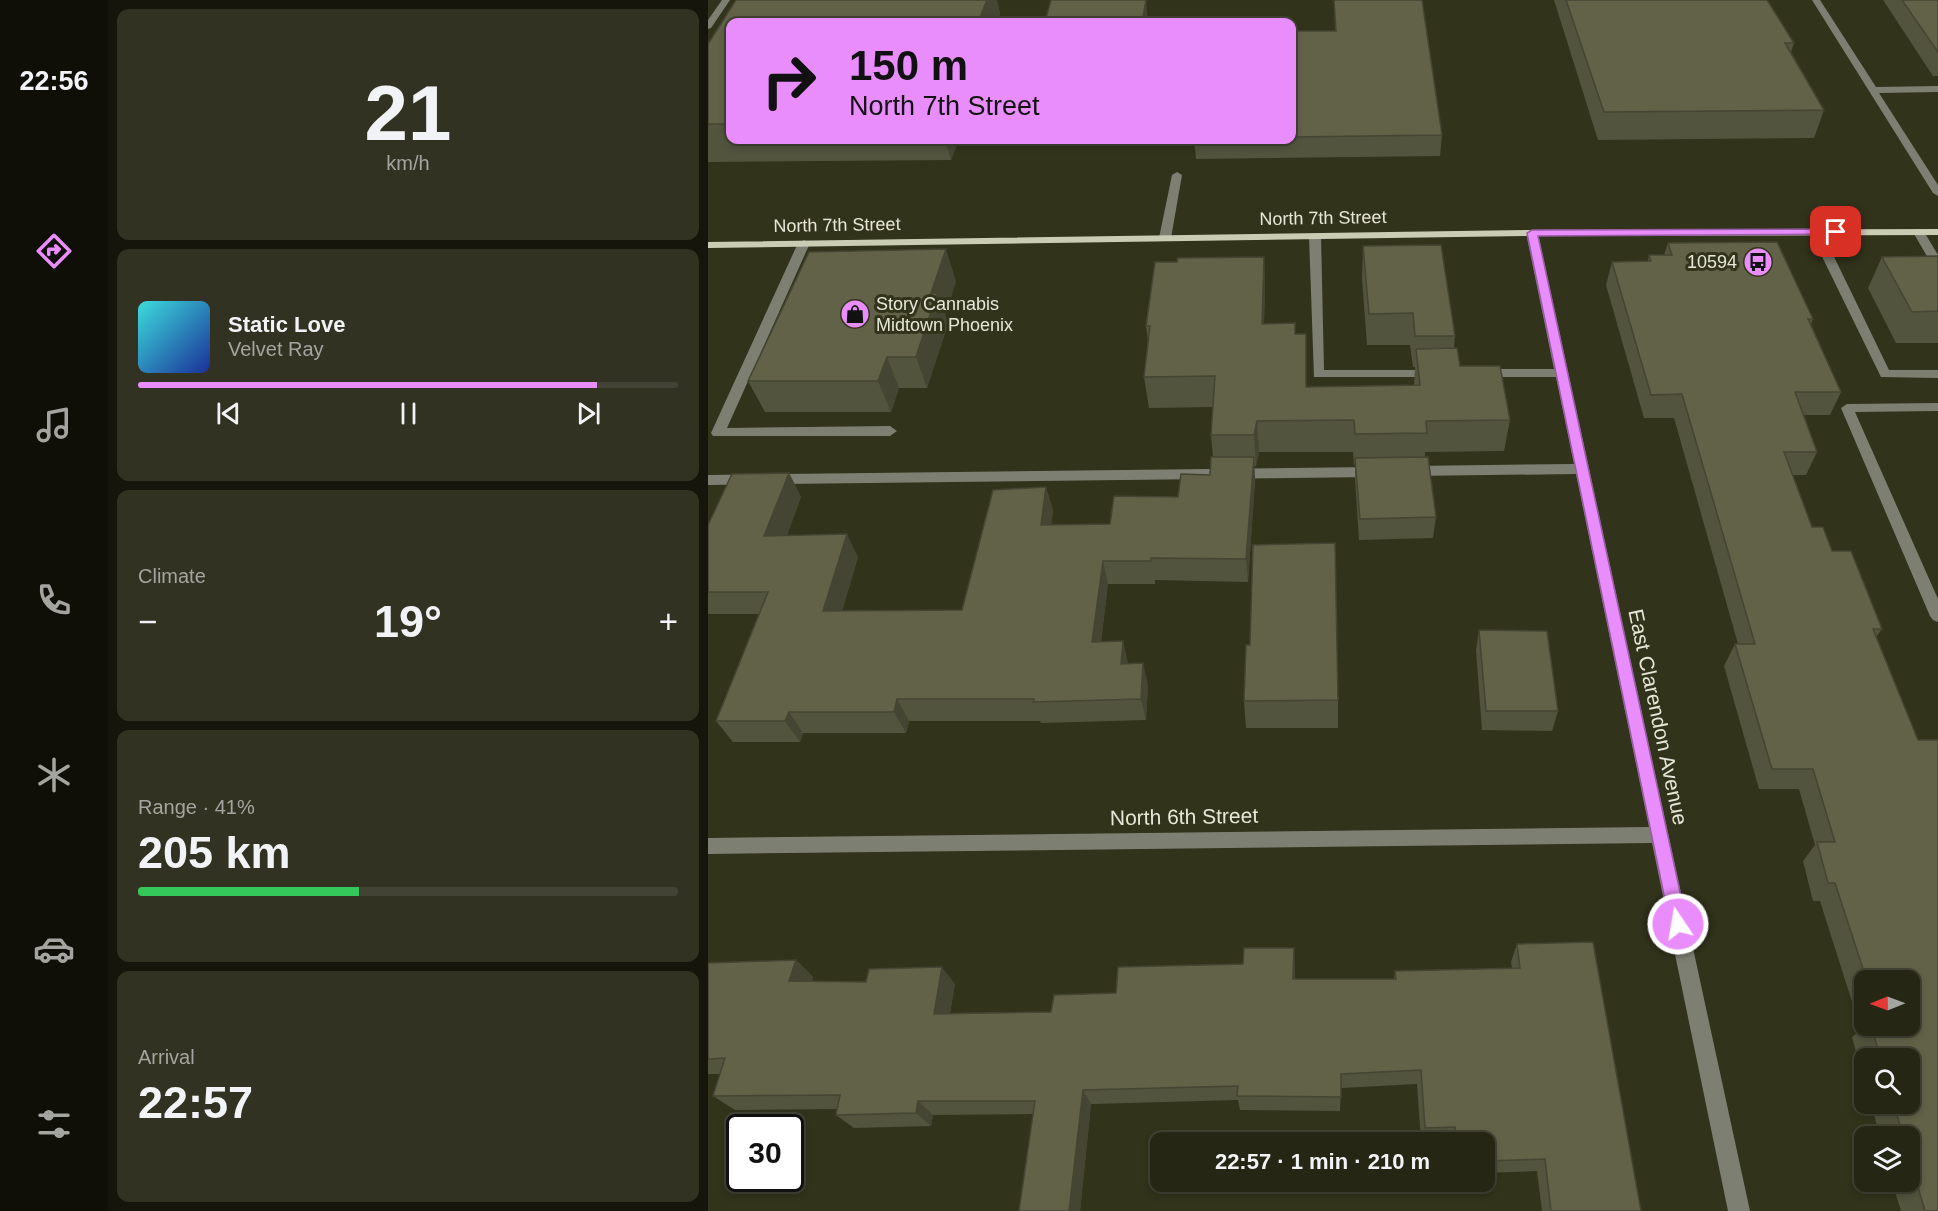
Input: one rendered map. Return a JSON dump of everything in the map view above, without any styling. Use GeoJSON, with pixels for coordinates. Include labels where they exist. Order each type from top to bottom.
{"type":"FeatureCollection","features":[{"type":"Feature","properties":{"kind":"main road","name":"North 7th Street"},"geometry":{"type":"LineString","coordinates":[[708,245],[1532,233],[1938,232]]}},
{"type":"Feature","properties":{"kind":"street"},"geometry":{"type":"LineString","coordinates":[[708,26],[726,0]]}},
{"type":"Feature","properties":{"kind":"street"},"geometry":{"type":"LineString","coordinates":[[1815,0],[1938,193]]}},
{"type":"Feature","properties":{"kind":"street"},"geometry":{"type":"LineString","coordinates":[[1873,90],[1938,89]]}},
{"type":"Feature","properties":{"kind":"street"},"geometry":{"type":"LineString","coordinates":[[1165,238],[1177,175]]}},
{"type":"Feature","properties":{"kind":"street"},"geometry":{"type":"LineString","coordinates":[[1816,232],[1885,374],[1938,374]]}},
{"type":"Feature","properties":{"kind":"street"},"geometry":{"type":"LineString","coordinates":[[1919,232],[1938,265]]}},
{"type":"Feature","properties":{"kind":"street","name":"East Clarendon Avenue"},"geometry":{"type":"LineString","coordinates":[[1532,233],[1739,1211]]}},
{"type":"Feature","properties":{"kind":"street"},"geometry":{"type":"LineString","coordinates":[[1315,236],[1318,374],[1445,374]]}},
{"type":"Feature","properties":{"kind":"street"},"geometry":{"type":"LineString","coordinates":[[804,243],[718,433],[890,431]]}},
{"type":"Feature","properties":{"kind":"street"},"geometry":{"type":"LineString","coordinates":[[1468,373],[1562,373]]}},
{"type":"Feature","properties":{"kind":"street"},"geometry":{"type":"LineString","coordinates":[[1938,407],[1847,408],[1938,616]]}},
{"type":"Feature","properties":{"kind":"street"},"geometry":{"type":"LineString","coordinates":[[708,480],[1582,469]]}},
{"type":"Feature","properties":{"kind":"street","name":"North 6th Street"},"geometry":{"type":"LineString","coordinates":[[708,846],[1660,835]]}},
{"type":"Feature","properties":{"kind":"building"},"geometry":{"type":"Polygon","coordinates":[[[736,0],[987,0],[980,18],[726,18],[726,124],[708,124],[708,44],[736,0]]]}},
{"type":"Feature","properties":{"kind":"building"},"geometry":{"type":"Polygon","coordinates":[[[1051,0],[1146,0],[1143,18],[1046,18],[1051,0]]]}},
{"type":"Feature","properties":{"kind":"building"},"geometry":{"type":"Polygon","coordinates":[[[1334,0],[1422,0],[1442,135],[1296,137],[1296,31],[1336,31],[1334,0]]]}},
{"type":"Feature","properties":{"kind":"building"},"geometry":{"type":"Polygon","coordinates":[[[1566,0],[1767,0],[1794,43],[1785,43],[1824,110],[1604,112],[1566,0]]]}},
{"type":"Feature","properties":{"kind":"building"},"geometry":{"type":"Polygon","coordinates":[[[1902,0],[1938,0],[1938,52],[1902,0]]]}},
{"type":"Feature","properties":{"kind":"building"},"geometry":{"type":"Polygon","coordinates":[[[1777,242],[1813,319],[1808,319],[1841,392],[1795,392],[1817,452],[1784,452],[1812,527],[1823,527],[1832,551],[1851,551],[1882,629],[1873,629],[1918,740],[1938,740],[1938,1211],[1925,1211],[1919,1192],[1920,1126],[1900,1126],[1897,1114],[1920,1114],[1920,1048],[1878,1048],[1874,1036],[1920,1036],[1920,970],[1863,970],[1835,883],[1828,883],[1817,842],[1835,842],[1813,769],[1772,769],[1735,644],[1755,644],[1682,394],[1651,395],[1612,262],[1651,261],[1649,255],[1672,255],[1668,243],[1777,242]]]}},
{"type":"Feature","properties":{"kind":"building"},"geometry":{"type":"Polygon","coordinates":[[[1441,245],[1455,336],[1415,336],[1413,313],[1369,314],[1363,246],[1441,245]]]}},
{"type":"Feature","properties":{"kind":"building"},"geometry":{"type":"Polygon","coordinates":[[[946,249],[931,293],[937,293],[916,357],[887,357],[878,381],[748,381],[809,252],[946,249]]]}},
{"type":"Feature","properties":{"kind":"building"},"geometry":{"type":"Polygon","coordinates":[[[1938,256],[1938,311],[1912,312],[1882,257],[1938,256]]]}},
{"type":"Feature","properties":{"kind":"building"},"geometry":{"type":"Polygon","coordinates":[[[1264,257],[1262,324],[1295,323],[1295,334],[1306,334],[1306,387],[1420,385],[1416,349],[1457,348],[1460,366],[1500,366],[1510,420],[1426,421],[1427,433],[1355,434],[1354,420],[1257,421],[1254,435],[1211,435],[1215,376],[1144,377],[1150,326],[1146,326],[1155,262],[1177,262],[1178,258],[1264,257]]]}},
{"type":"Feature","properties":{"kind":"building"},"geometry":{"type":"Polygon","coordinates":[[[1211,457],[1254,457],[1246,559],[1151,558],[1151,561],[1103,561],[1092,642],[1123,641],[1121,664],[1143,663],[1141,699],[1033,702],[1034,699],[897,699],[894,712],[789,712],[785,721],[716,721],[768,592],[708,592],[708,525],[732,474],[789,473],[764,536],[847,534],[823,611],[962,610],[993,490],[1046,487],[1041,525],[1110,524],[1114,496],[1178,497],[1181,474],[1210,475],[1211,457]]]}},
{"type":"Feature","properties":{"kind":"building"},"geometry":{"type":"Polygon","coordinates":[[[1428,457],[1436,517],[1360,519],[1355,458],[1428,457]]]}},
{"type":"Feature","properties":{"kind":"building"},"geometry":{"type":"Polygon","coordinates":[[[1335,543],[1338,700],[1244,701],[1246,645],[1250,645],[1253,545],[1335,543]]]}},
{"type":"Feature","properties":{"kind":"building"},"geometry":{"type":"Polygon","coordinates":[[[1479,630],[1547,631],[1558,711],[1486,711],[1479,630]]]}},
{"type":"Feature","properties":{"kind":"building"},"geometry":{"type":"Polygon","coordinates":[[[1593,942],[1641,1211],[1551,1211],[1545,1159],[1495,1161],[1495,1132],[1455,1132],[1455,1127],[1425,1128],[1421,1070],[1341,1074],[1341,1097],[1237,1096],[1238,1086],[1083,1090],[1069,1211],[1019,1211],[1035,1101],[918,1101],[916,1113],[836,1115],[840,1095],[713,1096],[725,1058],[708,1059],[708,963],[796,960],[789,981],[866,982],[869,969],[942,967],[934,1014],[1051,1012],[1054,995],[1116,993],[1118,967],[1243,964],[1244,948],[1294,948],[1293,979],[1396,979],[1395,971],[1520,968],[1517,944],[1593,942]]]}},
{"type":"Feature","properties":{"kind":"place","name":"10594"},"geometry":{"type":"Point","coordinates":[1758,262]}},
{"type":"Feature","properties":{"kind":"place","name":"Story Cannabis Midtown Phoenix"},"geometry":{"type":"Point","coordinates":[855,314]}},
{"type":"Feature","properties":{"kind":"route"},"geometry":{"type":"LineString","coordinates":[[1678,924],[1532,233],[1836,232]]}}]}
